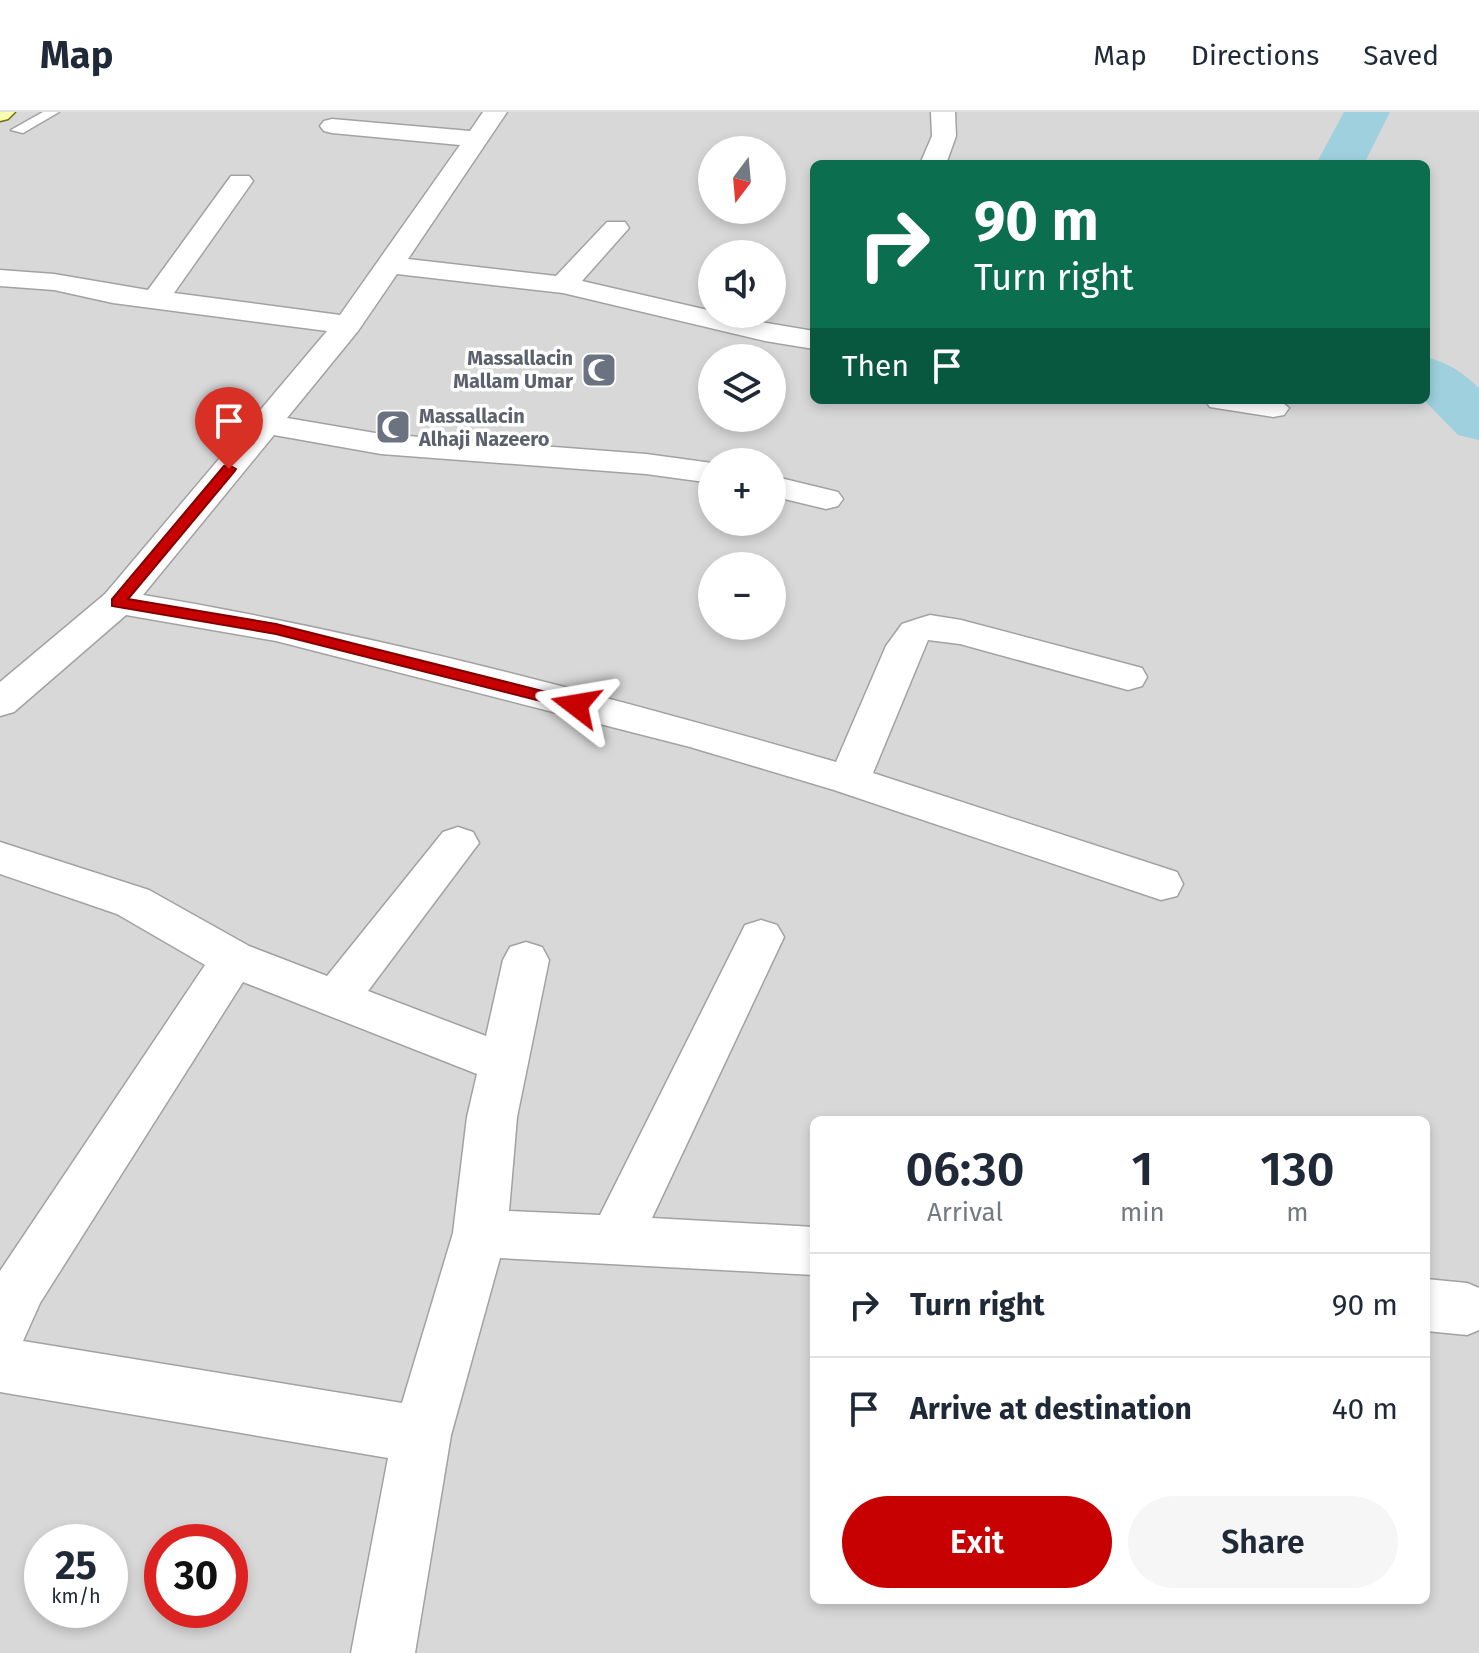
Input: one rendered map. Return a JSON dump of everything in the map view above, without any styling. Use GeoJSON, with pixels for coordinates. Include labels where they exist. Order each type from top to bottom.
{"type":"FeatureCollection","features":[{"type":"Feature","properties":{"kind":"street"},"geometry":{"type":"LineString","coordinates":[[0,703],[118,602],[348,325],[495,112]]}},
{"type":"Feature","properties":{"kind":"street"},"geometry":{"type":"LineString","coordinates":[[935,160],[944,136],[943,112]]}},
{"type":"Feature","properties":{"kind":"street"},"geometry":{"type":"LineString","coordinates":[[332,126],[477,139]]}},
{"type":"Feature","properties":{"kind":"street"},"geometry":{"type":"LineString","coordinates":[[155,300],[240,181]]}},
{"type":"Feature","properties":{"kind":"street"},"geometry":{"type":"LineString","coordinates":[[563,285],[616,228]]}},
{"type":"Feature","properties":{"kind":"street"},"geometry":{"type":"LineString","coordinates":[[391,265],[563,285],[765,332],[810,339]]}},
{"type":"Feature","properties":{"kind":"street"},"geometry":{"type":"LineString","coordinates":[[0,278],[54,282],[155,300],[348,325]]}},
{"type":"Feature","properties":{"kind":"street"},"geometry":{"type":"LineString","coordinates":[[1247,404],[1273,408]]}},
{"type":"Feature","properties":{"kind":"street"},"geometry":{"type":"LineString","coordinates":[[266,424],[381,444],[646,464],[698,471]]}},
{"type":"Feature","properties":{"kind":"street"},"geometry":{"type":"LineString","coordinates":[[786,489],[826,499]]}},
{"type":"Feature","properties":{"kind":"street"},"geometry":{"type":"LineString","coordinates":[[118,602],[276,629],[696,735],[849,780],[1161,884]]}},
{"type":"Feature","properties":{"kind":"street"},"geometry":{"type":"LineString","coordinates":[[849,780],[905,646],[915,632],[930,627],[961,632],[1128,677]]}},
{"type":"Feature","properties":{"kind":"street"},"geometry":{"type":"LineString","coordinates":[[335,999],[458,843]]}},
{"type":"Feature","properties":{"kind":"street"},"geometry":{"type":"LineString","coordinates":[[0,858],[133,902],[233,959],[503,1063]]}},
{"type":"Feature","properties":{"kind":"street"},"geometry":{"type":"LineString","coordinates":[[615,1240],[761,937]]}},
{"type":"Feature","properties":{"kind":"street"},"geometry":{"type":"LineString","coordinates":[[0,1329],[21,1285],[233,959]]}},
{"type":"Feature","properties":{"kind":"street"},"geometry":{"type":"LineString","coordinates":[[383,1653],[422,1435],[480,1233],[492,1117],[526,960]]}},
{"type":"Feature","properties":{"kind":"street"},"geometry":{"type":"LineString","coordinates":[[480,1233],[810,1251]]}},
{"type":"Feature","properties":{"kind":"street"},"geometry":{"type":"LineString","coordinates":[[0,1365],[422,1435]]}},
{"type":"Feature","properties":{"kind":"lane"},"geometry":{"type":"LineString","coordinates":[[7,119],[53,112]]}},
{"type":"Feature","properties":{"kind":"shaded area"},"geometry":{"type":"Polygon","coordinates":[[[0,112],[1479,112],[1479,1653],[0,1653],[0,112]]]}},
{"type":"Feature","properties":{"kind":"waterway"},"geometry":{"type":"LineString","coordinates":[[1342,160],[1367,112]]}},
{"type":"Feature","properties":{"kind":"waterway"},"geometry":{"type":"LineString","coordinates":[[1430,377],[1440,383],[1479,422]]}},
{"type":"Feature","properties":{"kind":"place","name":"Massallacin Mallam Umar"},"geometry":{"type":"Point","coordinates":[599,370]}},
{"type":"Feature","properties":{"kind":"place","name":"Massallacin Alhaji Nazeero"},"geometry":{"type":"Point","coordinates":[393,427]}},
{"type":"Feature","properties":{"kind":"route"},"geometry":{"type":"LineString","coordinates":[[229,469],[118,602],[276,629],[576,705]]}}]}
